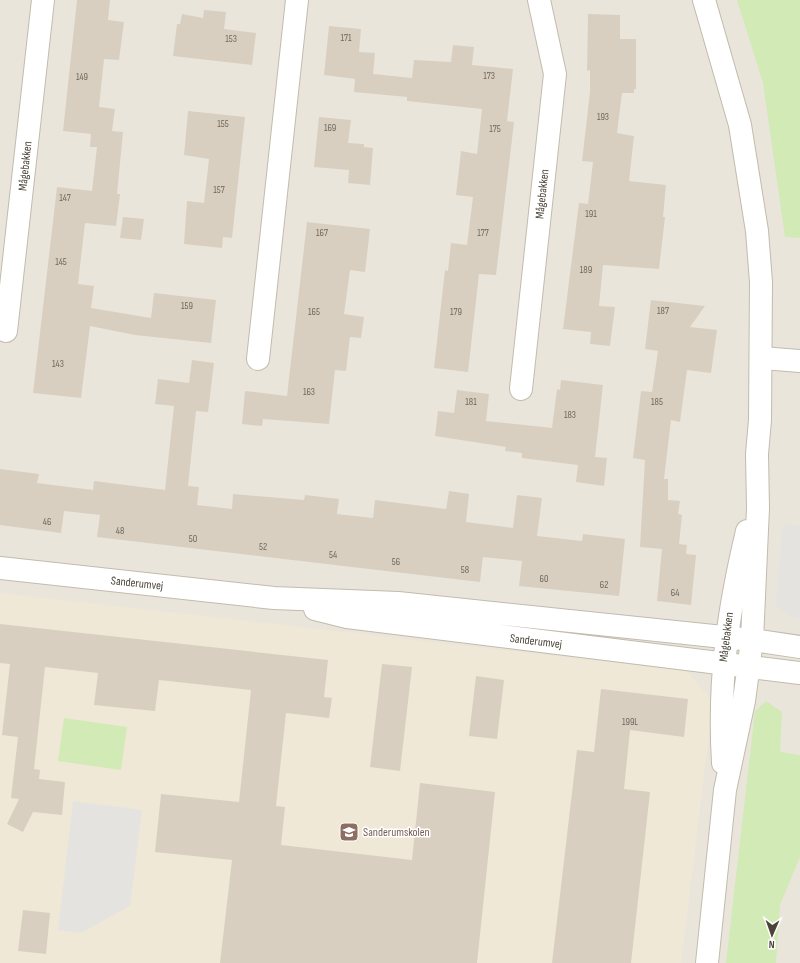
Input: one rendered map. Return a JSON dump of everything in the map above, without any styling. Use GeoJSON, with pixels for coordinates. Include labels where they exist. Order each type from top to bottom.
{"type":"FeatureCollection","features":[{"type":"Feature","properties":{"kind":"street","name":"Mågebakken"},"geometry":{"type":"LineString","coordinates":[[6,331],[43,0]]}},
{"type":"Feature","properties":{"kind":"street"},"geometry":{"type":"LineString","coordinates":[[258,359],[297,0]]}},
{"type":"Feature","properties":{"kind":"street","name":"Mågebakken"},"geometry":{"type":"LineString","coordinates":[[521,389],[555,74],[539,0]]}},
{"type":"Feature","properties":{"kind":"street","name":"Mågebakken"},"geometry":{"type":"LineString","coordinates":[[704,0],[740,125],[757,231],[761,282],[761,358],[752,640],[744,701],[725,790],[707,963]]}},
{"type":"Feature","properties":{"kind":"street"},"geometry":{"type":"LineString","coordinates":[[761,358],[800,362]]}},
{"type":"Feature","properties":{"kind":"street","name":"Mågebakken"},"geometry":{"type":"LineString","coordinates":[[725,790],[722,743],[723,664],[732,592],[757,488]]}},
{"type":"Feature","properties":{"kind":"street","name":"Sanderumvej"},"geometry":{"type":"LineString","coordinates":[[0,568],[274,598],[398,603],[726,637],[800,647]]}},
{"type":"Feature","properties":{"kind":"street","name":"Sanderumvej"},"geometry":{"type":"LineString","coordinates":[[274,598],[347,617],[749,668],[800,673]]}},
{"type":"Feature","properties":{"kind":"shaded area"},"geometry":{"type":"Polygon","coordinates":[[[0,0],[800,0],[800,963],[0,963],[0,0]]]}},
{"type":"Feature","properties":{"kind":"shaded area"},"geometry":{"type":"Polygon","coordinates":[[[783,524],[800,526],[800,619],[794,618],[775,606],[783,524]]]}},
{"type":"Feature","properties":{"kind":"shaded area","name":"Sanderumskolen"},"geometry":{"type":"Polygon","coordinates":[[[0,593],[687,671],[713,702],[681,963],[0,963],[0,593]]]}},
{"type":"Feature","properties":{"kind":"shaded area"},"geometry":{"type":"Polygon","coordinates":[[[73,801],[142,810],[130,906],[81,933],[58,930],[73,801]]]}},
{"type":"Feature","properties":{"kind":"green space"},"geometry":{"type":"Polygon","coordinates":[[[737,0],[800,0],[800,238],[785,237],[763,83],[737,0]]]}},
{"type":"Feature","properties":{"kind":"green space"},"geometry":{"type":"Polygon","coordinates":[[[766,701],[782,712],[780,752],[800,755],[800,857],[780,905],[776,963],[726,963],[755,711],[766,701]]]}},
{"type":"Feature","properties":{"kind":"green space"},"geometry":{"type":"Polygon","coordinates":[[[64,718],[127,727],[121,770],[58,761],[64,718]]]}},
{"type":"Feature","properties":{"kind":"building"},"geometry":{"type":"Polygon","coordinates":[[[77,0],[110,0],[108,20],[124,22],[119,60],[104,59],[99,107],[115,109],[112,131],[123,132],[117,194],[120,194],[116,226],[85,223],[78,284],[94,286],[91,308],[151,318],[154,293],[216,300],[211,343],[135,335],[90,326],[81,398],[33,393],[57,187],[92,191],[97,147],[90,147],[91,134],[63,131],[77,0]]]}},
{"type":"Feature","properties":{"kind":"building"},"geometry":{"type":"Polygon","coordinates":[[[204,10],[226,12],[224,29],[256,33],[252,65],[173,56],[177,24],[180,24],[182,14],[203,18],[204,10]]]}},
{"type":"Feature","properties":{"kind":"building"},"geometry":{"type":"Polygon","coordinates":[[[588,14],[620,15],[620,39],[636,39],[636,89],[634,89],[634,93],[622,93],[617,133],[634,136],[629,181],[666,185],[663,217],[665,217],[659,269],[603,265],[599,306],[615,307],[610,346],[590,344],[591,332],[563,329],[579,203],[588,204],[593,162],[582,161],[590,92],[590,70],[587,71],[588,14]]]}},
{"type":"Feature","properties":{"kind":"building"},"geometry":{"type":"Polygon","coordinates":[[[329,26],[361,29],[359,52],[375,53],[373,74],[412,78],[414,60],[451,62],[453,45],[474,47],[472,65],[513,69],[507,121],[514,122],[496,275],[479,274],[468,372],[434,368],[445,270],[448,271],[451,243],[467,245],[473,197],[456,195],[461,151],[477,154],[482,109],[407,101],[407,97],[354,92],[355,79],[324,75],[329,26]]]}},
{"type":"Feature","properties":{"kind":"building"},"geometry":{"type":"Polygon","coordinates":[[[188,111],[245,117],[232,238],[223,237],[222,248],[184,244],[187,201],[204,203],[209,159],[184,155],[188,111]]]}},
{"type":"Feature","properties":{"kind":"building"},"geometry":{"type":"Polygon","coordinates":[[[319,117],[351,120],[348,143],[364,144],[364,147],[373,148],[370,185],[348,183],[349,170],[314,167],[319,117]]]}},
{"type":"Feature","properties":{"kind":"building"},"geometry":{"type":"Polygon","coordinates":[[[123,217],[144,219],[141,240],[120,238],[123,217]]]}},
{"type":"Feature","properties":{"kind":"building"},"geometry":{"type":"Polygon","coordinates":[[[307,222],[370,229],[365,272],[350,270],[344,314],[364,317],[361,338],[350,337],[346,371],[335,370],[329,424],[263,419],[262,426],[242,424],[245,391],[287,396],[307,222]]]}},
{"type":"Feature","properties":{"kind":"building"},"geometry":{"type":"Polygon","coordinates":[[[651,300],[705,306],[690,327],[717,330],[711,373],[687,370],[680,422],[671,420],[664,479],[668,479],[668,500],[680,501],[678,514],[682,515],[679,544],[687,545],[686,554],[696,555],[691,605],[657,601],[662,549],[640,547],[645,460],[633,458],[641,391],[652,392],[658,351],[645,349],[651,300]]]}},
{"type":"Feature","properties":{"kind":"building"},"geometry":{"type":"Polygon","coordinates":[[[192,360],[214,363],[208,412],[196,411],[188,486],[199,487],[197,505],[232,509],[233,494],[304,500],[305,495],[339,499],[337,514],[373,518],[375,500],[446,509],[449,491],[469,494],[466,522],[513,528],[517,495],[542,498],[537,536],[582,541],[583,534],[625,539],[619,596],[519,586],[522,561],[483,557],[480,582],[97,537],[100,515],[64,511],[61,533],[0,525],[0,469],[39,474],[37,483],[93,490],[94,481],[165,490],[174,406],[155,404],[158,379],[189,383],[192,360]]]}},
{"type":"Feature","properties":{"kind":"building"},"geometry":{"type":"Polygon","coordinates":[[[561,380],[603,385],[595,457],[607,458],[604,486],[576,482],[578,465],[522,458],[522,453],[505,451],[506,447],[435,436],[438,411],[454,413],[457,390],[489,394],[486,421],[552,428],[557,389],[560,390],[561,380]]]}},
{"type":"Feature","properties":{"kind":"building"},"geometry":{"type":"Polygon","coordinates":[[[0,624],[328,660],[324,697],[332,698],[329,718],[286,713],[276,806],[285,807],[281,845],[412,860],[420,783],[495,792],[477,963],[220,963],[232,860],[155,852],[161,794],[239,802],[251,690],[159,680],[155,711],[94,705],[98,673],[45,667],[34,769],[40,770],[39,779],[65,782],[62,815],[33,812],[23,832],[7,824],[19,799],[11,798],[18,737],[2,735],[10,664],[0,663],[0,624]]]}},
{"type":"Feature","properties":{"kind":"building"},"geometry":{"type":"Polygon","coordinates":[[[382,664],[412,667],[400,771],[370,767],[382,664]]]}},
{"type":"Feature","properties":{"kind":"building"},"geometry":{"type":"Polygon","coordinates":[[[476,676],[504,680],[497,739],[469,736],[476,676]]]}},
{"type":"Feature","properties":{"kind":"building"},"geometry":{"type":"Polygon","coordinates":[[[601,689],[688,699],[684,737],[630,730],[624,789],[650,792],[631,963],[552,963],[577,750],[594,752],[601,689]]]}},
{"type":"Feature","properties":{"kind":"building"},"geometry":{"type":"Polygon","coordinates":[[[23,910],[50,913],[46,954],[18,951],[23,910]]]}},
{"type":"Feature","properties":{"kind":"place","name":"Sanderumskolen"},"geometry":{"type":"Point","coordinates":[349,832]}}]}
